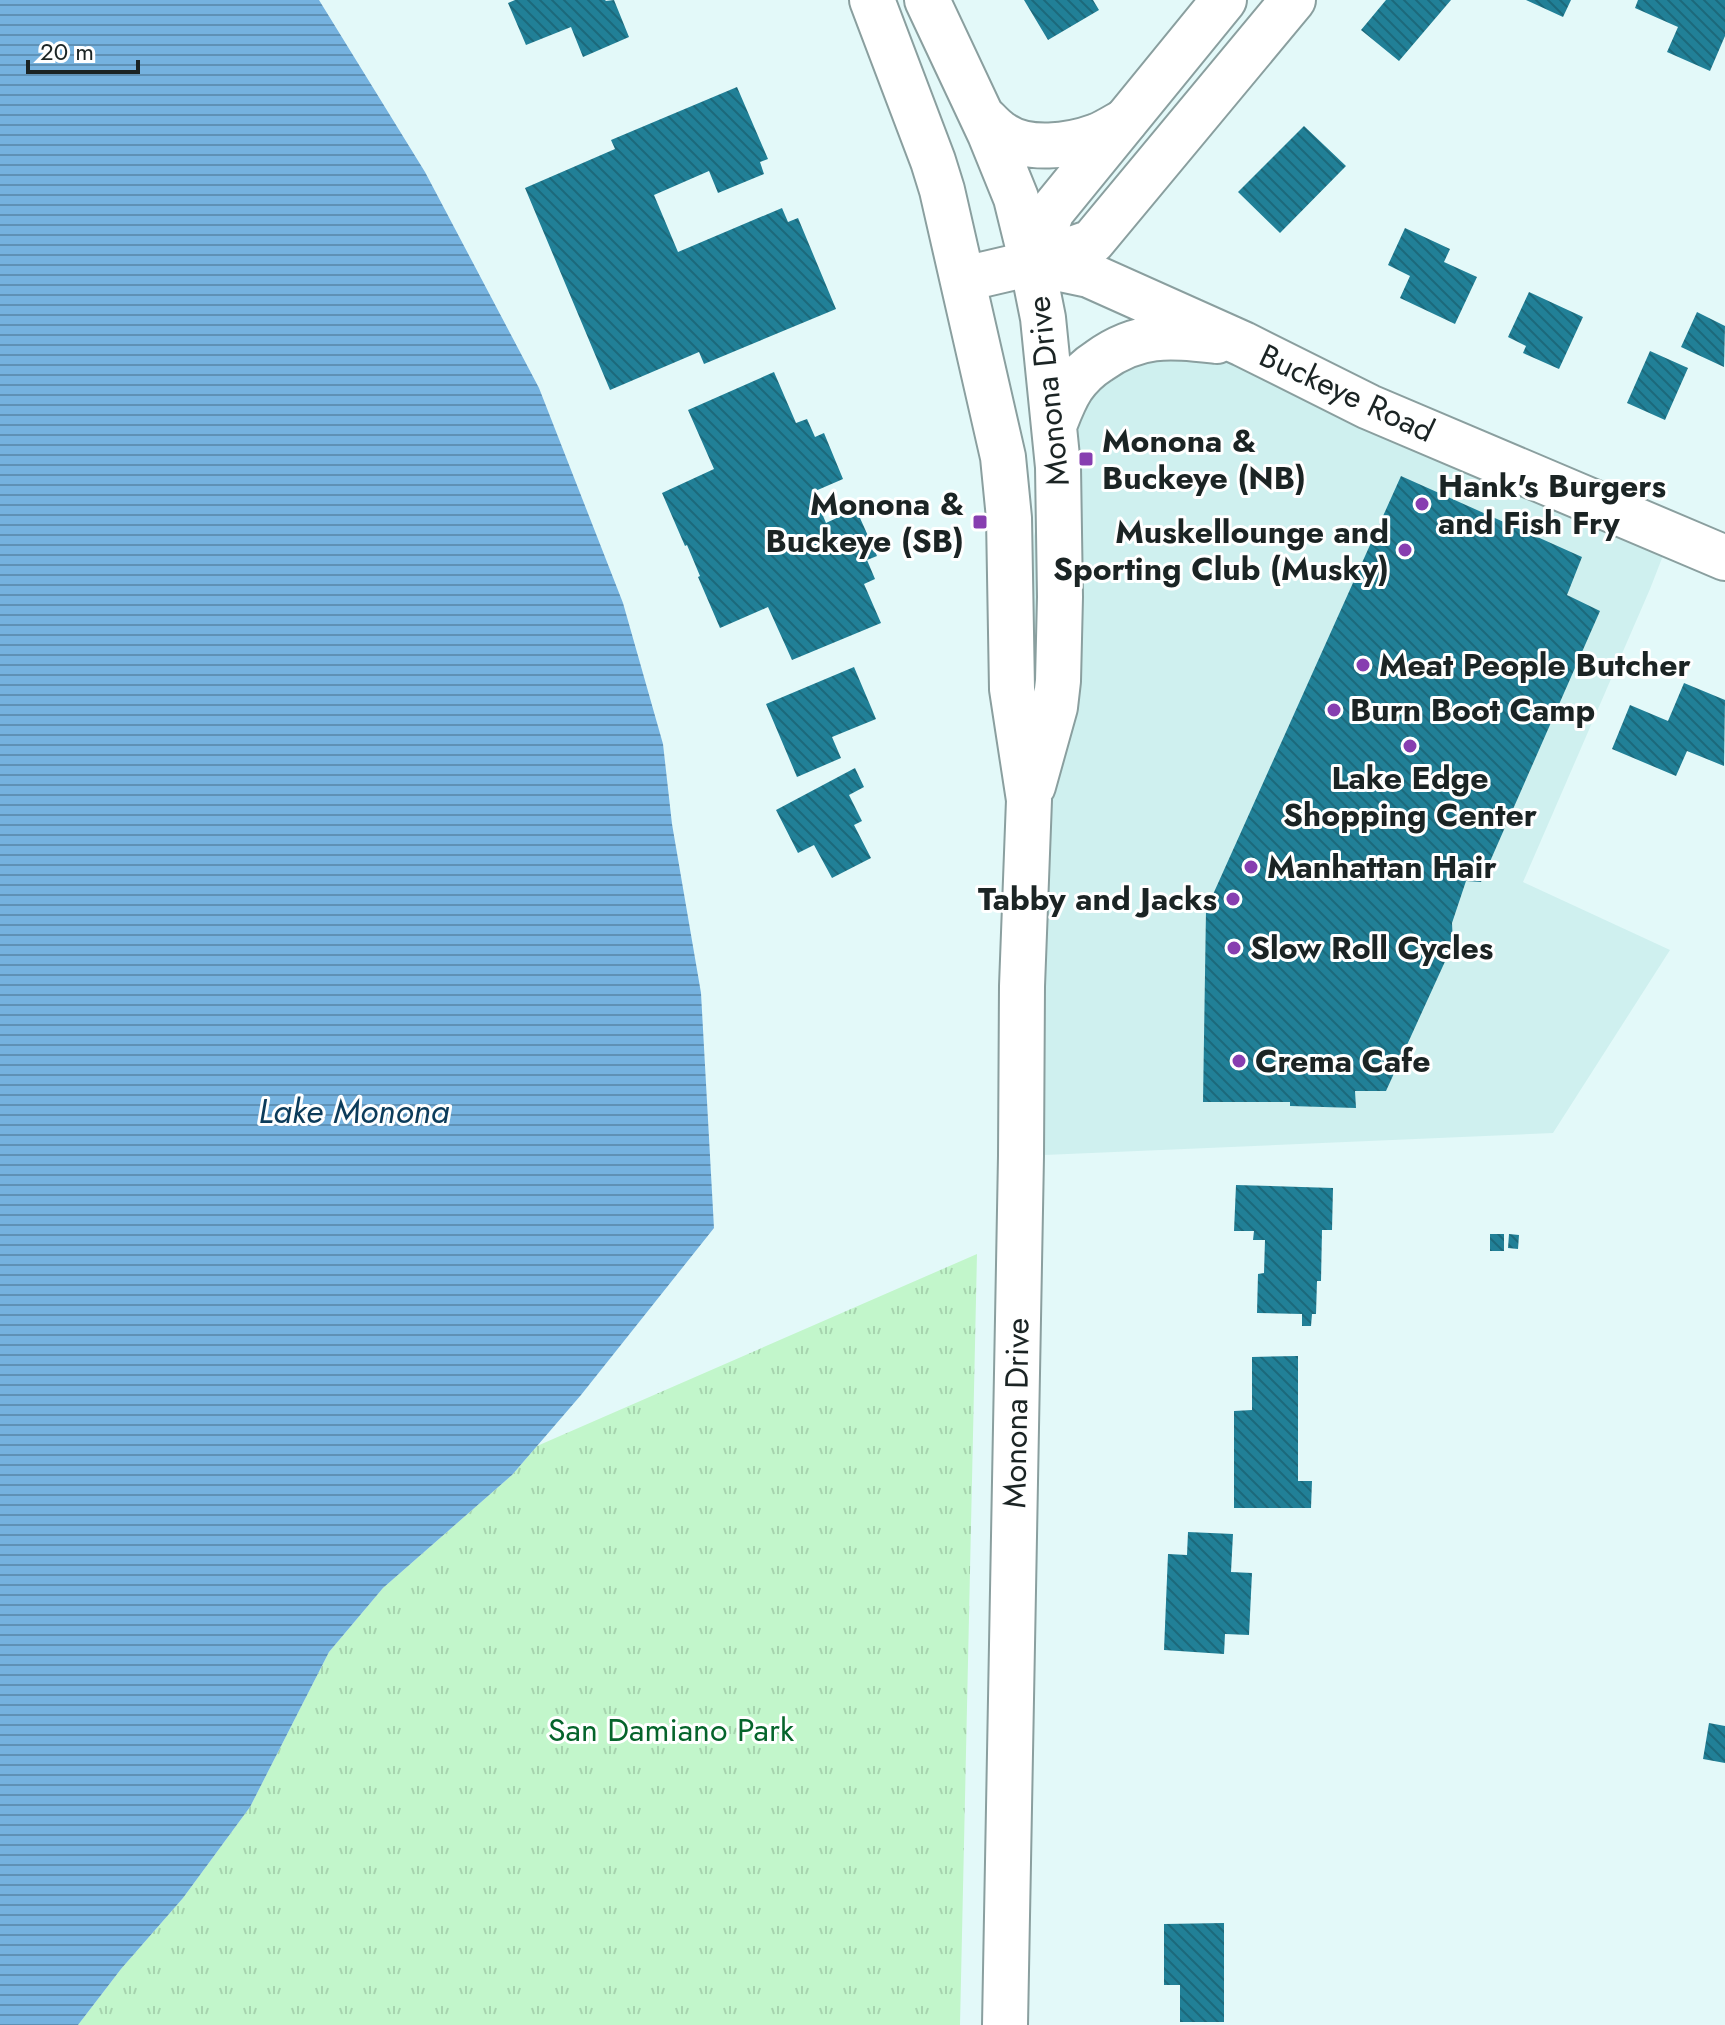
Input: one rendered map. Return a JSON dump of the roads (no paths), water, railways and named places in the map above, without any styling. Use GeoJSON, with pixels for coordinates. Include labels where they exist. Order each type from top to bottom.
{"type":"FeatureCollection","features":[{"type":"Feature","properties":{"kind":"street","name":"Monona Drive"},"geometry":{"type":"LineString","coordinates":[[872,0],[933,161],[964,279],[1003,457],[1009,518],[1012,689],[1029,800],[1022,986],[1005,2025]]}},
{"type":"Feature","properties":{"kind":"street","name":"Monona Drive"},"geometry":{"type":"LineString","coordinates":[[927,0],[983,117],[1016,198],[1043,318],[1060,518],[1058,681],[1055,707],[1029,800]]}},
{"type":"Feature","properties":{"kind":"street"},"geometry":{"type":"LineString","coordinates":[[1032,263],[1052,211],[1224,0]]}},
{"type":"Feature","properties":{"kind":"street"},"geometry":{"type":"LineString","coordinates":[[1032,263],[1092,242],[1293,0]]}},
{"type":"Feature","properties":{"kind":"street"},"geometry":{"type":"LineString","coordinates":[[983,117],[1004,136],[1034,144],[1065,144],[1085,139],[1125,121]]}},
{"type":"Feature","properties":{"kind":"street","name":"Buckeye Road"},"geometry":{"type":"LineString","coordinates":[[964,279],[1032,263],[1089,275],[1243,344],[1369,407],[1725,558]]}},
{"type":"Feature","properties":{"kind":"street"},"geometry":{"type":"LineString","coordinates":[[1054,426],[1073,386],[1083,374],[1116,349],[1138,341],[1171,338],[1243,344]]}},
{"type":"Feature","properties":{"kind":"water","name":"Lake Monona"},"geometry":{"type":"Polygon","coordinates":[[[0,0],[319,0],[425,172],[539,388],[623,603],[663,744],[672,824],[701,993],[714,1228],[581,1395],[512,1475],[383,1588],[329,1652],[250,1807],[183,1898],[121,1969],[78,2025],[0,2025],[0,0]]]}},
{"type":"Feature","properties":{"kind":"place","name":"Monona & Buckeye (NB)"},"geometry":{"type":"Point","coordinates":[1086,459]}},
{"type":"Feature","properties":{"kind":"place","name":"Hank's Burgers and Fish Fry"},"geometry":{"type":"Point","coordinates":[1422,504]}},
{"type":"Feature","properties":{"kind":"place","name":"Monona & Buckeye (SB)"},"geometry":{"type":"Point","coordinates":[980,522]}},
{"type":"Feature","properties":{"kind":"place","name":"Muskellounge and Sporting Club (Musky)"},"geometry":{"type":"Point","coordinates":[1405,550]}},
{"type":"Feature","properties":{"kind":"place","name":"Meat People Butcher"},"geometry":{"type":"Point","coordinates":[1363,665]}},
{"type":"Feature","properties":{"kind":"place","name":"Burn Boot Camp"},"geometry":{"type":"Point","coordinates":[1334,710]}},
{"type":"Feature","properties":{"kind":"place","name":"Lake Edge Shopping Center"},"geometry":{"type":"Point","coordinates":[1410,746]}},
{"type":"Feature","properties":{"kind":"place","name":"Manhattan Hair"},"geometry":{"type":"Point","coordinates":[1251,867]}},
{"type":"Feature","properties":{"kind":"place","name":"Tabby and Jacks"},"geometry":{"type":"Point","coordinates":[1233,899]}},
{"type":"Feature","properties":{"kind":"place","name":"Slow Roll Cycles"},"geometry":{"type":"Point","coordinates":[1234,948]}},
{"type":"Feature","properties":{"kind":"place","name":"Crema Cafe"},"geometry":{"type":"Point","coordinates":[1239,1061]}},
{"type":"Feature","properties":{"kind":"park label","name":"San Damiano Park"},"geometry":{"type":"Point","coordinates":[671,1730]}}]}
